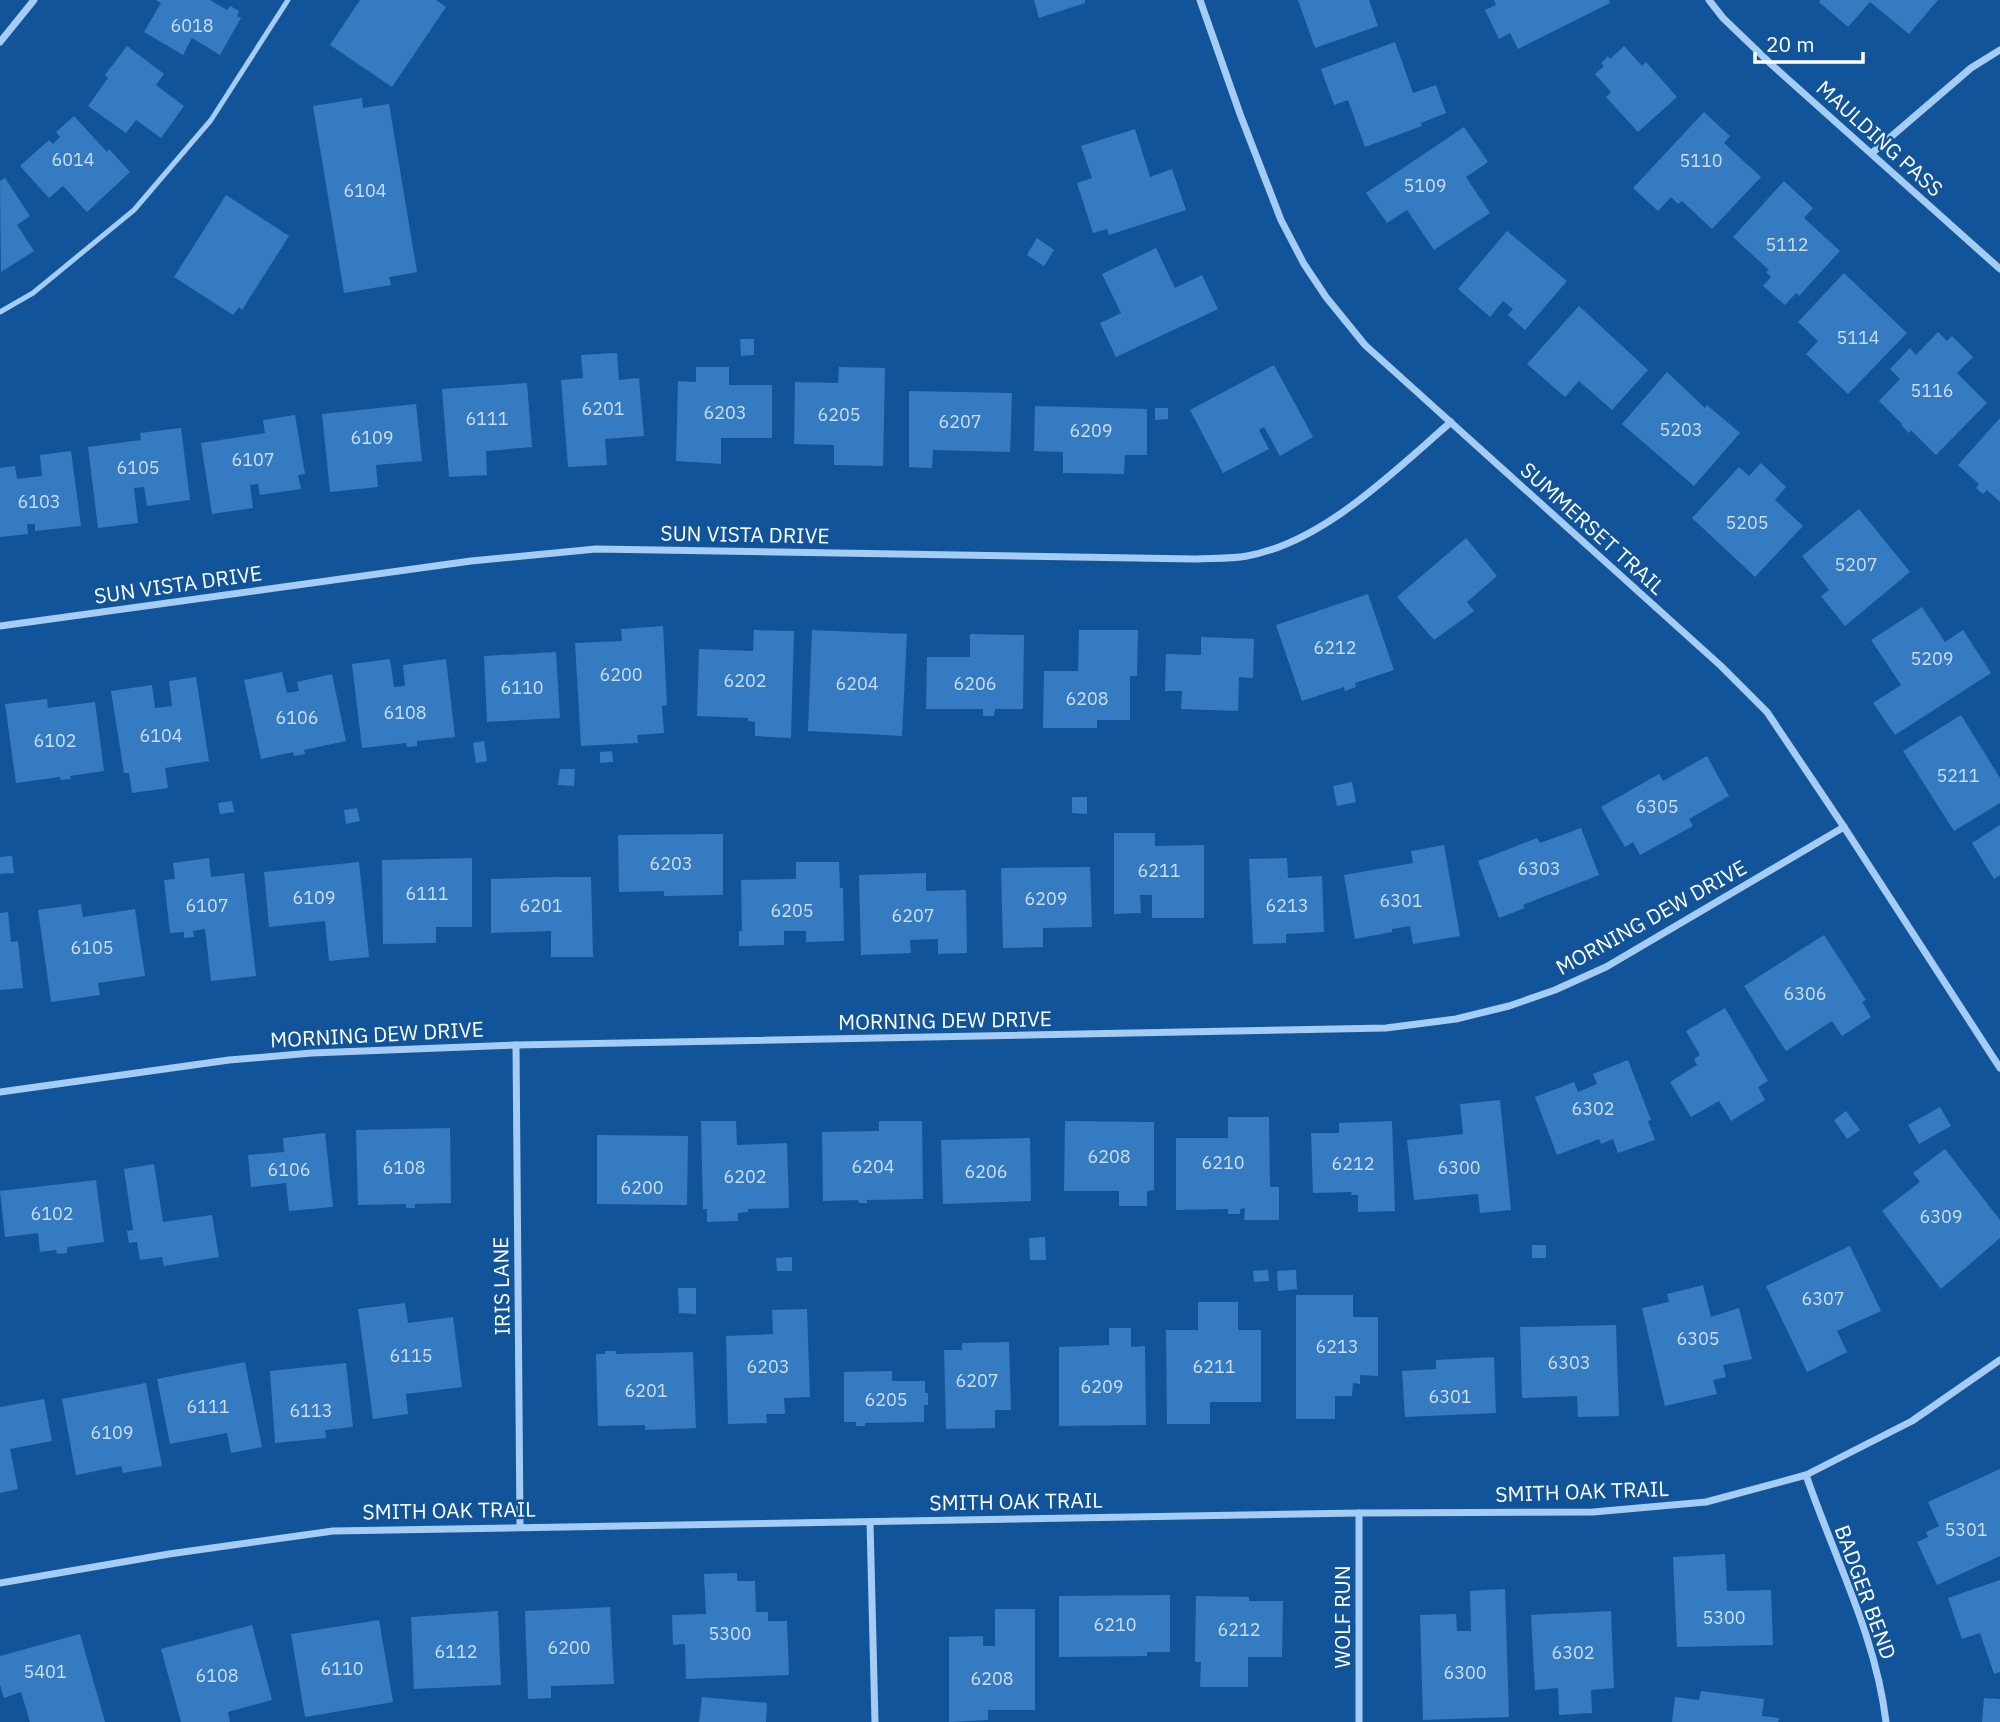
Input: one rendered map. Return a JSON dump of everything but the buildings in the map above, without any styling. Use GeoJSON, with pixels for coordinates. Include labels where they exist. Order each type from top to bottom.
{"type":"FeatureCollection","features":[{"type":"Feature","properties":{"kind":"street"},"geometry":{"type":"LineString","coordinates":[[0,42],[34,0]]}},
{"type":"Feature","properties":{"kind":"street","name":"SUMMERSET TRAIL"},"geometry":{"type":"LineString","coordinates":[[1200,0],[1276,208],[1304,264],[1326,297],[1365,345],[1721,666],[1767,712],[2000,1068]]}},
{"type":"Feature","properties":{"kind":"street","name":"MAULDING PASS"},"geometry":{"type":"LineString","coordinates":[[1709,0],[1723,18],[1772,65],[2000,270]]}},
{"type":"Feature","properties":{"kind":"street"},"geometry":{"type":"LineString","coordinates":[[1872,153],[1971,68],[2000,50]]}},
{"type":"Feature","properties":{"kind":"street","name":"SUN VISTA DRIVE"},"geometry":{"type":"LineString","coordinates":[[0,626],[471,561],[596,549],[1194,559],[1248,556],[1292,541],[1346,509],[1451,422]]}},
{"type":"Feature","properties":{"kind":"street","name":"MORNING DEW DRIVE"},"geometry":{"type":"LineString","coordinates":[[0,1091],[229,1060],[312,1053],[516,1045],[1386,1028],[1456,1020],[1555,990],[1606,967],[1844,827]]}},
{"type":"Feature","properties":{"kind":"street","name":"IRIS LANE"},"geometry":{"type":"LineString","coordinates":[[516,1045],[520,1526]]}},
{"type":"Feature","properties":{"kind":"street","name":"SMITH OAK TRAIL"},"geometry":{"type":"LineString","coordinates":[[0,1583],[169,1553],[333,1531],[1606,1511],[1706,1502],[1806,1475],[1912,1421],[2000,1360]]}},
{"type":"Feature","properties":{"kind":"street","name":"BADGER BEND"},"geometry":{"type":"LineString","coordinates":[[1806,1475],[1872,1655],[1882,1688],[1886,1722]]}},
{"type":"Feature","properties":{"kind":"street","name":"WOLF RUN"},"geometry":{"type":"LineString","coordinates":[[1359,1513],[1359,1722]]}},
{"type":"Feature","properties":{"kind":"street"},"geometry":{"type":"LineString","coordinates":[[870,1522],[875,1722]]}},
{"type":"Feature","properties":{"kind":"lane"},"geometry":{"type":"LineString","coordinates":[[0,312],[33,293],[134,210],[211,120],[288,0]]}}]}
